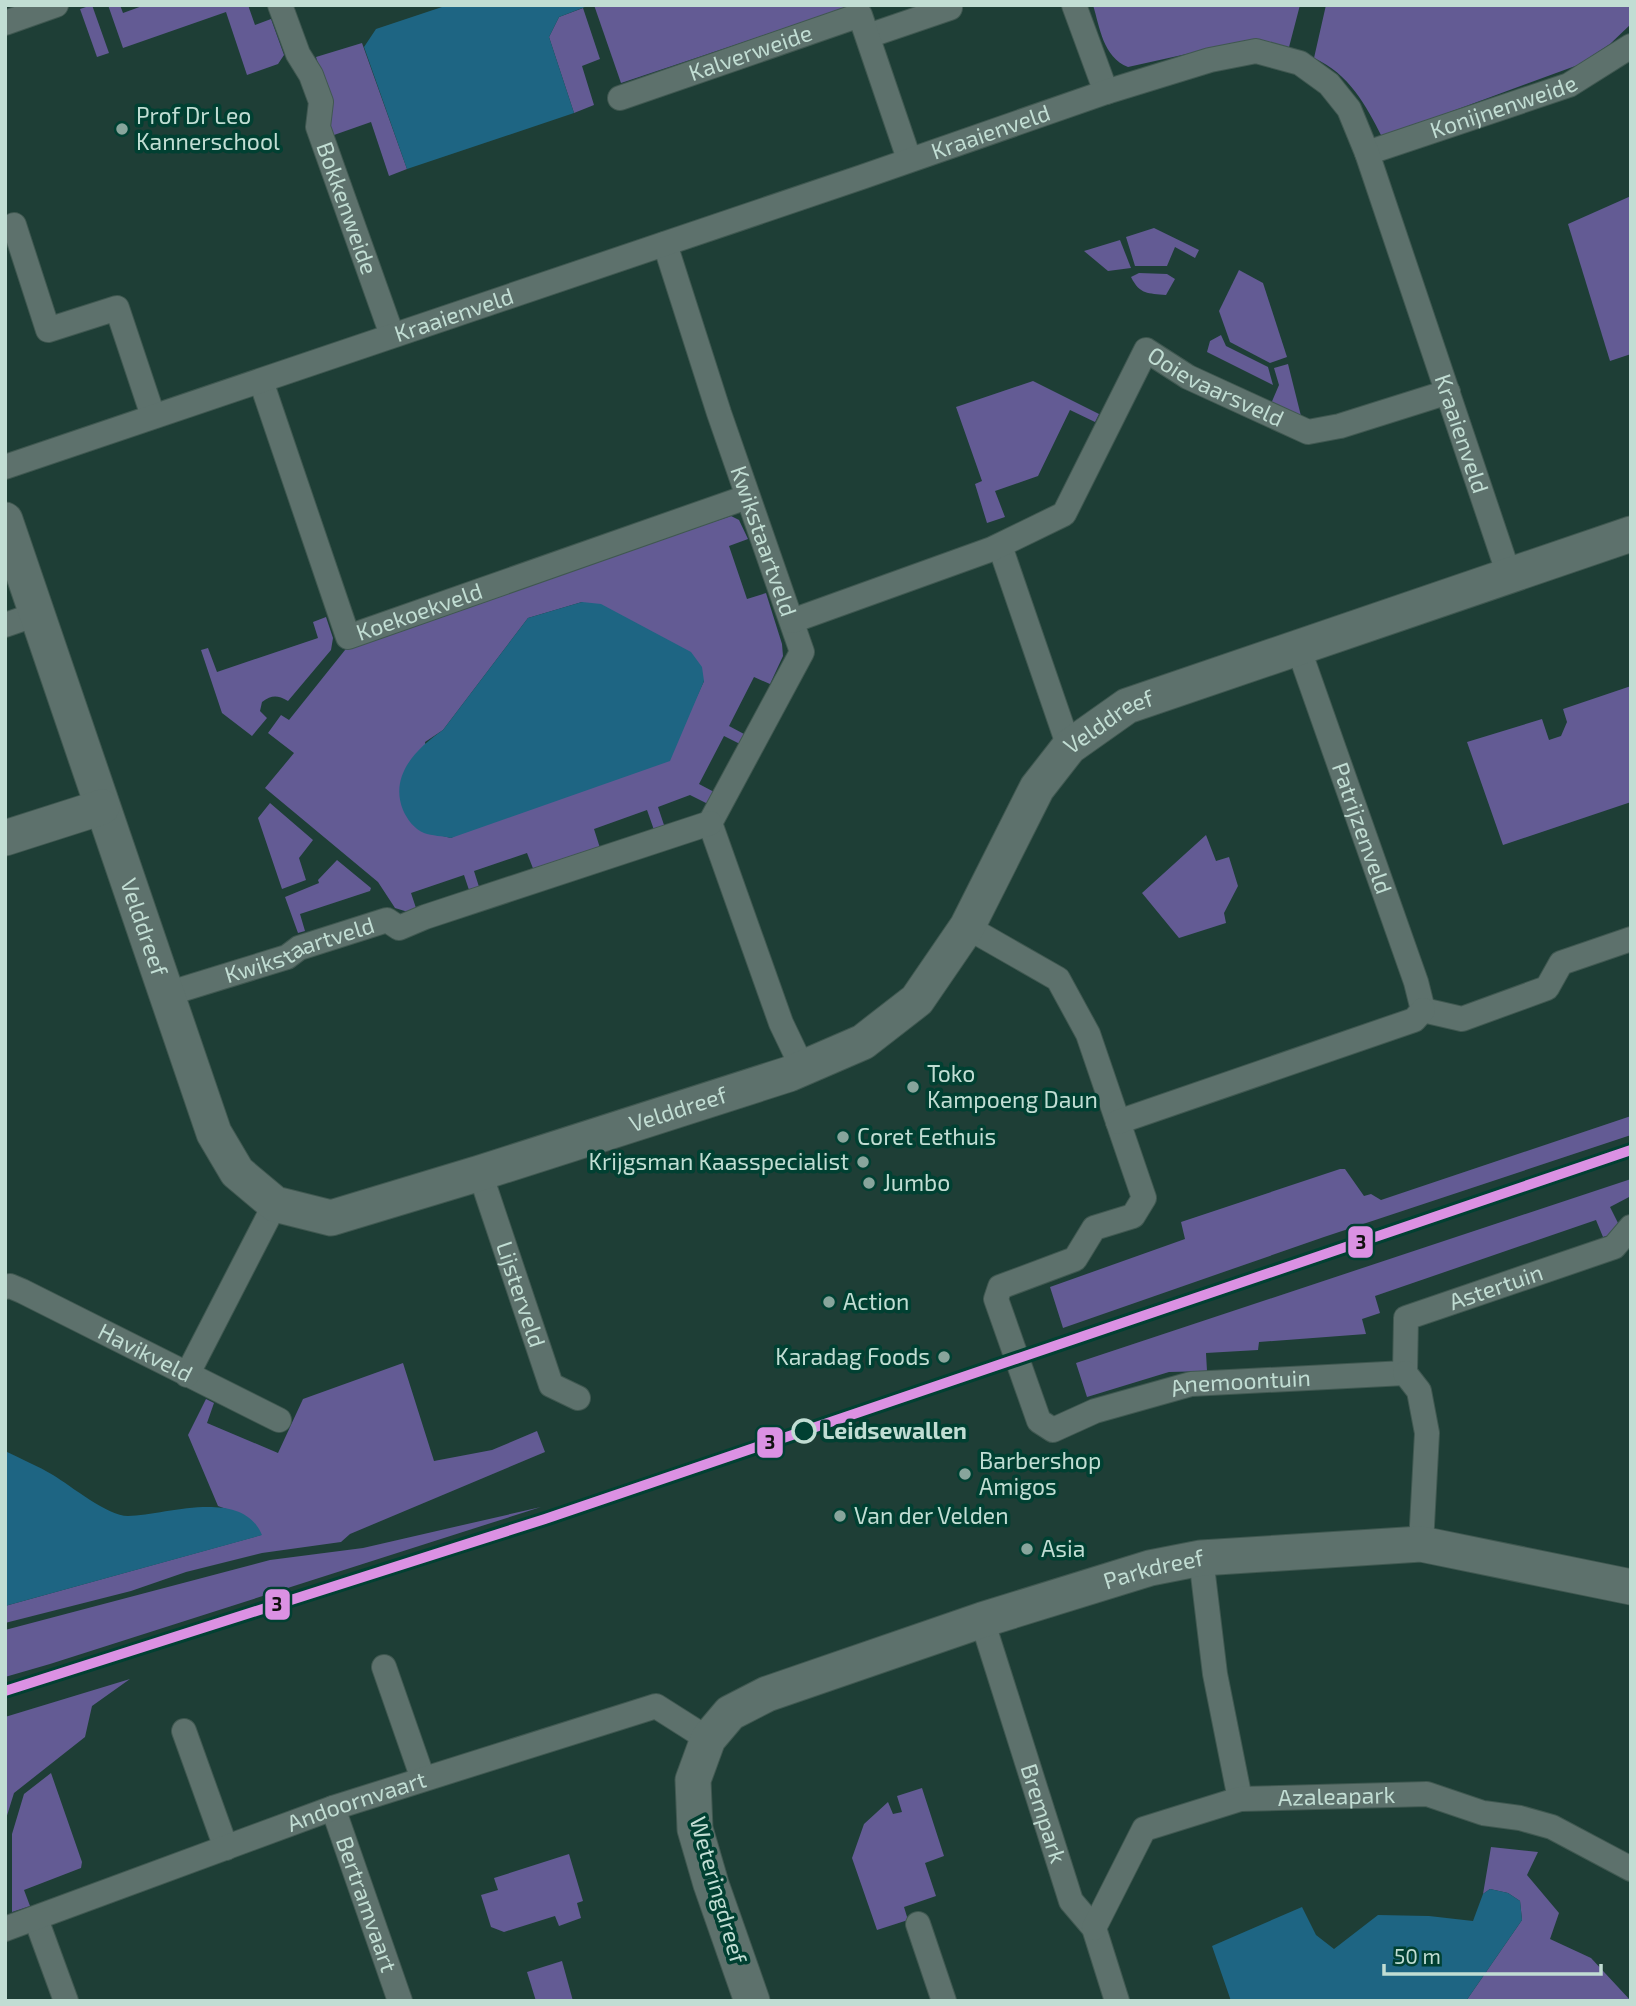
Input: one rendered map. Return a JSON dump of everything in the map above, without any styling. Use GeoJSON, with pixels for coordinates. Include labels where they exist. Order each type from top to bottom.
{"type":"FeatureCollection","features":[{"type":"Feature","properties":{"kind":"street"},"geometry":{"type":"LineString","coordinates":[[5,23],[56,5]]}},
{"type":"Feature","properties":{"kind":"street","name":"Bokkenweide"},"geometry":{"type":"LineString","coordinates":[[280,5],[298,54],[311,75],[321,102],[318,127],[392,335]]}},
{"type":"Feature","properties":{"kind":"street"},"geometry":{"type":"LineString","coordinates":[[909,159],[869,36],[950,8],[949,5]]}},
{"type":"Feature","properties":{"kind":"street"},"geometry":{"type":"LineString","coordinates":[[1074,5],[1106,92]]}},
{"type":"Feature","properties":{"kind":"street","name":"Kalverweide"},"geometry":{"type":"LineString","coordinates":[[620,98],[860,15],[869,36]]}},
{"type":"Feature","properties":{"kind":"street","name":"Konijnenweide"},"geometry":{"type":"LineString","coordinates":[[1367,153],[1569,85],[1631,46]]}},
{"type":"Feature","properties":{"kind":"street","name":"Kraaienveld"},"geometry":{"type":"LineString","coordinates":[[5,467],[1106,92],[1210,60],[1256,51],[1300,63],[1329,84],[1349,109],[1367,153],[1509,575]]}},
{"type":"Feature","properties":{"kind":"street"},"geometry":{"type":"LineString","coordinates":[[14,225],[48,330],[117,308],[153,416]]}},
{"type":"Feature","properties":{"kind":"street","name":"Kwikstaartveld"},"geometry":{"type":"LineString","coordinates":[[167,994],[287,957],[299,948],[387,920],[399,928],[425,917],[710,823],[802,652],[747,497],[664,244]]}},
{"type":"Feature","properties":{"kind":"street","name":"Ooievaarsveld"},"geometry":{"type":"LineString","coordinates":[[792,621],[1000,546],[1065,514],[1146,349],[1188,377],[1308,432],[1340,426],[1448,392]]}},
{"type":"Feature","properties":{"kind":"street","name":"Koekoekveld"},"geometry":{"type":"LineString","coordinates":[[261,381],[348,637],[747,497]]}},
{"type":"Feature","properties":{"kind":"street","name":"Velddreef"},"geometry":{"type":"LineString","coordinates":[[5,520],[21,619],[102,807],[214,1133],[237,1172],[275,1205],[331,1218],[803,1069],[863,1042],[917,1000],[967,927],[1037,788],[1069,747],[1127,706],[1631,534]]}},
{"type":"Feature","properties":{"kind":"street"},"geometry":{"type":"LineString","coordinates":[[1000,546],[1069,747]]}},
{"type":"Feature","properties":{"kind":"street","name":"Patrijzenveld"},"geometry":{"type":"LineString","coordinates":[[1298,647],[1416,982],[1423,1010]]}},
{"type":"Feature","properties":{"kind":"street"},"geometry":{"type":"LineString","coordinates":[[5,838],[102,807]]}},
{"type":"Feature","properties":{"kind":"street"},"geometry":{"type":"LineString","coordinates":[[710,823],[781,1023],[803,1069]]}},
{"type":"Feature","properties":{"kind":"street"},"geometry":{"type":"LineString","coordinates":[[967,927],[1058,979],[1088,1034],[1118,1122],[1413,1020],[1423,1010],[1462,1019],[1547,988],[1561,963],[1631,939]]}},
{"type":"Feature","properties":{"kind":"street","name":"Anemoontuin"},"geometry":{"type":"LineString","coordinates":[[1118,1122],[1144,1198],[1133,1216],[1094,1228],[1075,1259],[1000,1287],[996,1299],[1039,1421],[1053,1430],[1095,1411],[1191,1384],[1405,1373]]}},
{"type":"Feature","properties":{"kind":"street","name":"Lijsterveld"},"geometry":{"type":"LineString","coordinates":[[480,1173],[551,1385],[578,1398]]}},
{"type":"Feature","properties":{"kind":"street","name":"Havikveld"},"geometry":{"type":"LineString","coordinates":[[5,1287],[10,1286],[22,1291],[187,1375],[275,1205]]}},
{"type":"Feature","properties":{"kind":"street","name":"Astertuin"},"geometry":{"type":"LineString","coordinates":[[1405,1373],[1406,1318],[1614,1247],[1631,1227]]}},
{"type":"Feature","properties":{"kind":"street"},"geometry":{"type":"LineString","coordinates":[[1405,1373],[1419,1391],[1427,1433],[1421,1544]]}},
{"type":"Feature","properties":{"kind":"street"},"geometry":{"type":"LineString","coordinates":[[187,1375],[279,1420]]}},
{"type":"Feature","properties":{"kind":"street","name":"Parkdreef"},"geometry":{"type":"LineString","coordinates":[[708,1739],[730,1713],[767,1694],[982,1620],[1150,1567],[1200,1558],[1421,1544],[1631,1587]]}},
{"type":"Feature","properties":{"kind":"street"},"geometry":{"type":"LineString","coordinates":[[1200,1558],[1215,1674],[1240,1799]]}},
{"type":"Feature","properties":{"kind":"street","name":"Brempark"},"geometry":{"type":"LineString","coordinates":[[982,1620],[1071,1901],[1094,1928],[1117,2001]]}},
{"type":"Feature","properties":{"kind":"street"},"geometry":{"type":"LineString","coordinates":[[384,1667],[423,1779]]}},
{"type":"Feature","properties":{"kind":"street","name":"Andoornvaart"},"geometry":{"type":"LineString","coordinates":[[5,1929],[333,1808],[656,1706],[708,1739]]}},
{"type":"Feature","properties":{"kind":"street"},"geometry":{"type":"LineString","coordinates":[[184,1731],[226,1848]]}},
{"type":"Feature","properties":{"kind":"street","name":"Weteringdreef"},"geometry":{"type":"LineString","coordinates":[[708,1739],[693,1780],[695,1829],[751,2001]]}},
{"type":"Feature","properties":{"kind":"street","name":"Azaleapark"},"geometry":{"type":"LineString","coordinates":[[1094,1928],[1144,1829],[1240,1799],[1427,1794],[1483,1813],[1520,1818],[1552,1827],[1631,1869]]}},
{"type":"Feature","properties":{"kind":"street","name":"Bertramvaart"},"geometry":{"type":"LineString","coordinates":[[333,1808],[400,2001]]}},
{"type":"Feature","properties":{"kind":"street"},"geometry":{"type":"LineString","coordinates":[[36,1919],[66,2001]]}},
{"type":"Feature","properties":{"kind":"street"},"geometry":{"type":"LineString","coordinates":[[918,1924],[944,2001]]}},
{"type":"Feature","properties":{"kind":"shaded area"},"geometry":{"type":"Polygon","coordinates":[[[92,5],[109,53],[97,57],[80,9],[92,5]]]}},
{"type":"Feature","properties":{"kind":"shaded area"},"geometry":{"type":"Polygon","coordinates":[[[108,5],[120,5],[123,13],[145,5],[248,5],[255,25],[271,19],[284,55],[278,64],[247,75],[226,12],[123,48],[108,5]]]}},
{"type":"Feature","properties":{"kind":"shaded area"},"geometry":{"type":"Polygon","coordinates":[[[594,5],[854,5],[621,83],[594,5]]]}},
{"type":"Feature","properties":{"kind":"shaded area"},"geometry":{"type":"Polygon","coordinates":[[[1093,5],[1300,5],[1288,51],[1218,47],[1128,67],[1108,49],[1093,5]]]}},
{"type":"Feature","properties":{"kind":"shaded area"},"geometry":{"type":"Polygon","coordinates":[[[1326,5],[1631,5],[1631,24],[1610,44],[1578,65],[1382,137],[1363,102],[1347,82],[1314,58],[1326,5]]]}},
{"type":"Feature","properties":{"kind":"shaded area"},"geometry":{"type":"Polygon","coordinates":[[[583,8],[600,59],[582,66],[594,105],[574,113],[549,37],[559,17],[583,8]]]}},
{"type":"Feature","properties":{"kind":"shaded area"},"geometry":{"type":"Polygon","coordinates":[[[362,43],[407,169],[389,176],[371,122],[334,135],[327,131],[332,107],[316,57],[362,43]]]}},
{"type":"Feature","properties":{"kind":"shaded area"},"geometry":{"type":"Polygon","coordinates":[[[1631,196],[1631,354],[1610,361],[1568,224],[1631,196]]]}},
{"type":"Feature","properties":{"kind":"shaded area"},"geometry":{"type":"Polygon","coordinates":[[[1154,228],[1199,250],[1195,258],[1175,247],[1167,266],[1135,266],[1126,237],[1154,228]]]}},
{"type":"Feature","properties":{"kind":"shaded area"},"geometry":{"type":"Polygon","coordinates":[[[1120,240],[1131,268],[1108,271],[1084,251],[1120,240]]]}},
{"type":"Feature","properties":{"kind":"shaded area"},"geometry":{"type":"Polygon","coordinates":[[[1239,270],[1263,283],[1287,357],[1270,363],[1230,342],[1219,311],[1239,270]]]}},
{"type":"Feature","properties":{"kind":"shaded area"},"geometry":{"type":"Polygon","coordinates":[[[1139,273],[1167,274],[1175,279],[1166,295],[1149,293],[1141,290],[1131,277],[1139,273]]]}},
{"type":"Feature","properties":{"kind":"shaded area"},"geometry":{"type":"Polygon","coordinates":[[[1221,335],[1226,346],[1268,367],[1273,385],[1207,352],[1210,341],[1221,335]]]}},
{"type":"Feature","properties":{"kind":"shaded area"},"geometry":{"type":"Polygon","coordinates":[[[1288,364],[1303,424],[1270,406],[1279,385],[1274,368],[1288,364]]]}},
{"type":"Feature","properties":{"kind":"shaded area"},"geometry":{"type":"Polygon","coordinates":[[[1033,381],[1099,414],[1095,422],[1070,410],[1038,476],[995,491],[1005,517],[987,523],[975,484],[982,481],[956,407],[1033,381]]]}},
{"type":"Feature","properties":{"kind":"shaded area"},"geometry":{"type":"Polygon","coordinates":[[[731,516],[739,520],[748,539],[729,546],[747,599],[766,593],[782,644],[783,656],[770,684],[754,677],[729,726],[744,734],[740,744],[724,736],[699,784],[716,793],[710,805],[690,795],[658,807],[664,825],[654,830],[647,810],[594,829],[600,848],[534,871],[527,853],[474,871],[480,890],[470,893],[464,875],[411,893],[417,911],[408,912],[395,908],[378,882],[265,788],[294,753],[268,733],[281,715],[289,720],[349,645],[731,516]],[[582,602],[528,618],[443,730],[425,742],[439,835],[451,838],[693,705],[704,681],[582,602]]]}},
{"type":"Feature","properties":{"kind":"shaded area"},"geometry":{"type":"Polygon","coordinates":[[[326,617],[333,638],[331,650],[288,701],[275,697],[262,702],[260,711],[267,718],[252,736],[222,713],[201,650],[208,648],[217,672],[318,638],[313,622],[326,617]]]}},
{"type":"Feature","properties":{"kind":"shaded area"},"geometry":{"type":"Polygon","coordinates":[[[1631,686],[1631,802],[1503,845],[1467,742],[1542,719],[1549,740],[1561,736],[1567,722],[1563,709],[1631,686]]]}},
{"type":"Feature","properties":{"kind":"shaded area"},"geometry":{"type":"Polygon","coordinates":[[[270,803],[313,840],[299,858],[306,880],[282,889],[258,818],[270,803]]]}},
{"type":"Feature","properties":{"kind":"shaded area"},"geometry":{"type":"Polygon","coordinates":[[[1206,835],[1216,861],[1229,857],[1238,886],[1224,913],[1226,923],[1179,938],[1142,893],[1206,835]]]}},
{"type":"Feature","properties":{"kind":"shaded area"},"geometry":{"type":"Polygon","coordinates":[[[337,860],[371,888],[370,891],[300,914],[305,931],[298,933],[285,897],[319,883],[318,880],[337,860]]]}},
{"type":"Feature","properties":{"kind":"shaded area"},"geometry":{"type":"Polygon","coordinates":[[[1631,1116],[1631,1135],[1324,1237],[1063,1328],[1050,1287],[1185,1239],[1181,1222],[1340,1169],[1345,1169],[1364,1196],[1371,1194],[1381,1200],[1631,1116]]]}},
{"type":"Feature","properties":{"kind":"shaded area"},"geometry":{"type":"Polygon","coordinates":[[[1631,1179],[1631,1196],[1610,1207],[1622,1231],[1603,1237],[1596,1220],[1375,1296],[1380,1313],[1362,1319],[1366,1334],[1259,1342],[1258,1350],[1206,1353],[1207,1371],[1169,1372],[1087,1397],[1076,1363],[1631,1179]]]}},
{"type":"Feature","properties":{"kind":"shaded area"},"geometry":{"type":"Polygon","coordinates":[[[403,1363],[434,1461],[492,1450],[537,1431],[545,1452],[350,1534],[341,1542],[262,1553],[186,1572],[131,1591],[5,1623],[5,1606],[261,1535],[240,1514],[218,1506],[188,1435],[206,1399],[214,1403],[207,1423],[278,1453],[303,1399],[403,1363]]]}},
{"type":"Feature","properties":{"kind":"shaded area"},"geometry":{"type":"Polygon","coordinates":[[[541,1507],[5,1677],[5,1630],[270,1560],[363,1548],[541,1507]]]}},
{"type":"Feature","properties":{"kind":"shaded area"},"geometry":{"type":"Polygon","coordinates":[[[130,1679],[92,1706],[85,1737],[14,1793],[5,1822],[5,1717],[130,1679]]]}},
{"type":"Feature","properties":{"kind":"shaded area"},"geometry":{"type":"Polygon","coordinates":[[[51,1773],[82,1862],[81,1868],[24,1890],[30,1906],[12,1912],[12,1834],[24,1794],[51,1773]]]}},
{"type":"Feature","properties":{"kind":"shaded area"},"geometry":{"type":"Polygon","coordinates":[[[922,1788],[944,1856],[925,1863],[936,1896],[904,1907],[908,1920],[877,1930],[852,1858],[864,1824],[888,1802],[893,1814],[902,1812],[897,1796],[922,1788]]]}},
{"type":"Feature","properties":{"kind":"shaded area"},"geometry":{"type":"Polygon","coordinates":[[[1491,1847],[1538,1852],[1527,1875],[1559,1913],[1550,1939],[1591,1958],[1631,2001],[1466,2001],[1522,1920],[1520,1901],[1508,1893],[1490,1889],[1483,1894],[1491,1847]]]}},
{"type":"Feature","properties":{"kind":"shaded area"},"geometry":{"type":"Polygon","coordinates":[[[569,1854],[583,1901],[577,1903],[581,1918],[559,1926],[555,1916],[504,1932],[491,1927],[481,1895],[498,1890],[494,1878],[569,1854]]]}},
{"type":"Feature","properties":{"kind":"shaded area"},"geometry":{"type":"Polygon","coordinates":[[[562,1961],[573,2001],[536,2001],[527,1972],[562,1961]]]}},
{"type":"Feature","properties":{"kind":"water"},"geometry":{"type":"Polygon","coordinates":[[[448,5],[590,5],[559,17],[549,37],[574,113],[407,169],[364,47],[376,29],[448,5]]]}},
{"type":"Feature","properties":{"kind":"water"},"geometry":{"type":"Polygon","coordinates":[[[582,602],[601,604],[691,652],[702,667],[704,681],[670,761],[451,838],[427,834],[417,829],[403,810],[400,797],[403,774],[415,754],[443,730],[528,618],[582,602]]]}},
{"type":"Feature","properties":{"kind":"water"},"geometry":{"type":"Polygon","coordinates":[[[5,1451],[120,1515],[144,1515],[202,1507],[221,1508],[238,1512],[252,1520],[262,1535],[5,1606],[5,1451]]]}},
{"type":"Feature","properties":{"kind":"water"},"geometry":{"type":"Polygon","coordinates":[[[1490,1889],[1508,1893],[1520,1901],[1522,1920],[1466,2001],[1231,2001],[1212,1946],[1302,1907],[1316,1935],[1334,1949],[1378,1915],[1429,1916],[1473,1921],[1483,1894],[1490,1889]]]}},
{"type":"Feature","properties":{"kind":"transit line","name":"3"},"geometry":{"type":"LineString","coordinates":[[5,1691],[545,1519],[1631,1150]]}},
{"type":"Feature","properties":{"kind":"place","name":"Prof Dr Leo Kannerschool"},"geometry":{"type":"Point","coordinates":[122,129]}},
{"type":"Feature","properties":{"kind":"place","name":"Toko Kampoeng Daun"},"geometry":{"type":"Point","coordinates":[913,1087]}},
{"type":"Feature","properties":{"kind":"place","name":"Coret Eethuis"},"geometry":{"type":"Point","coordinates":[843,1137]}},
{"type":"Feature","properties":{"kind":"place","name":"Krijgsman Kaasspecialist"},"geometry":{"type":"Point","coordinates":[863,1162]}},
{"type":"Feature","properties":{"kind":"place","name":"Jumbo"},"geometry":{"type":"Point","coordinates":[869,1183]}},
{"type":"Feature","properties":{"kind":"place","name":"Action"},"geometry":{"type":"Point","coordinates":[829,1302]}},
{"type":"Feature","properties":{"kind":"place","name":"Karadag Foods"},"geometry":{"type":"Point","coordinates":[944,1357]}},
{"type":"Feature","properties":{"kind":"place","name":"Leidsewallen"},"geometry":{"type":"Point","coordinates":[804,1431]}},
{"type":"Feature","properties":{"kind":"place","name":"Barbershop Amigos"},"geometry":{"type":"Point","coordinates":[965,1474]}},
{"type":"Feature","properties":{"kind":"place","name":"Van der Velden"},"geometry":{"type":"Point","coordinates":[840,1516]}},
{"type":"Feature","properties":{"kind":"place","name":"Asia"},"geometry":{"type":"Point","coordinates":[1027,1549]}}]}
